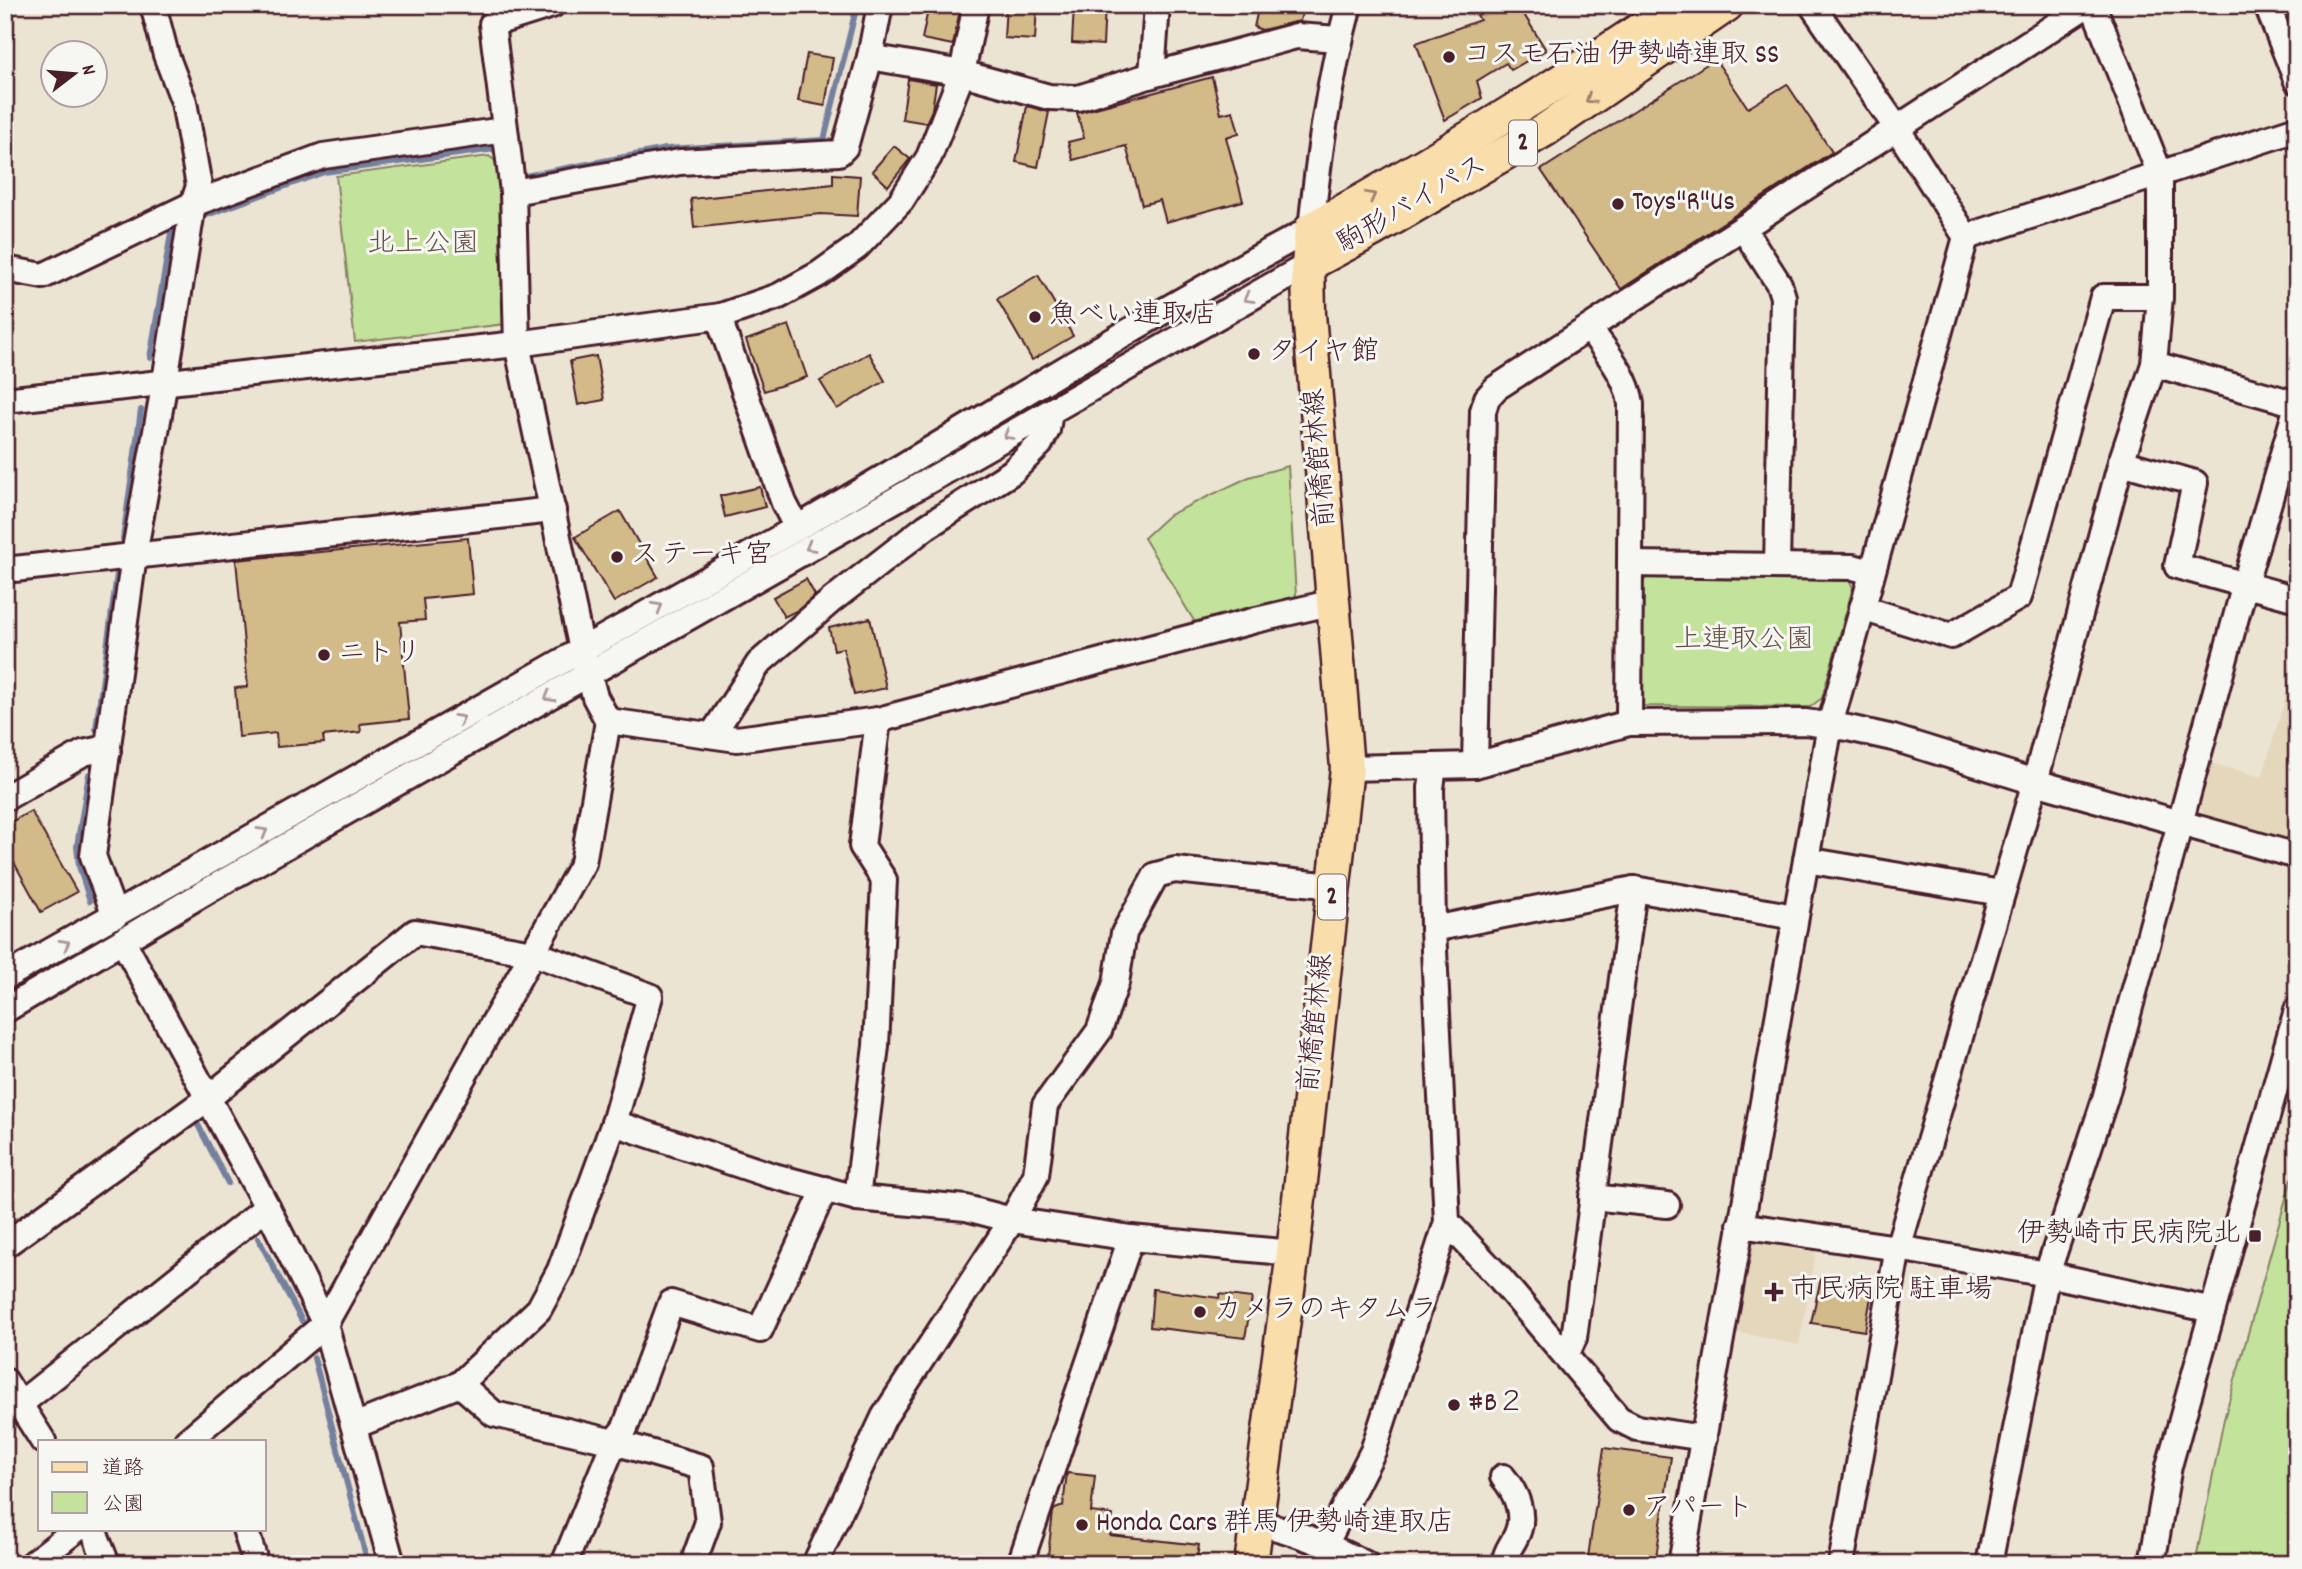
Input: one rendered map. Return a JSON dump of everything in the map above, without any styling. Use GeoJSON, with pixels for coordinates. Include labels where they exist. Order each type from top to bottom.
{"type":"FeatureCollection","features":[{"type":"Feature","properties":{"kind":"main road","name":"駒形バイパス"},"geometry":{"type":"LineString","coordinates":[[1311,229],[1452,149],[1596,59],[1676,5]]}},
{"type":"Feature","properties":{"kind":"main road","name":"駒形バイパス"},"geometry":{"type":"LineString","coordinates":[[1308,265],[1545,130],[1727,5]]}},
{"type":"Feature","properties":{"kind":"main road","name":"前橋館林線"},"geometry":{"type":"LineString","coordinates":[[1251,1564],[1293,1253],[1347,768],[1309,314],[1308,265],[1311,229]]}},
{"type":"Feature","properties":{"kind":"street"},"geometry":{"type":"LineString","coordinates":[[115,916],[93,856],[134,555],[193,204],[199,186],[184,102],[166,55],[153,5]]}},
{"type":"Feature","properties":{"kind":"street"},"geometry":{"type":"LineString","coordinates":[[190,1440],[214,1432],[325,1324],[583,863],[608,721],[596,696],[582,650],[517,344],[513,192],[489,15],[552,5]]}},
{"type":"Feature","properties":{"kind":"street"},"geometry":{"type":"LineString","coordinates":[[513,192],[680,162],[839,153],[845,147],[870,57],[880,5]]}},
{"type":"Feature","properties":{"kind":"street"},"geometry":{"type":"LineString","coordinates":[[5,400],[517,344],[721,316],[779,296],[819,274],[856,247],[901,201],[929,157],[962,73],[976,5]]}},
{"type":"Feature","properties":{"kind":"street"},"geometry":{"type":"LineString","coordinates":[[1152,75],[1157,5]]}},
{"type":"Feature","properties":{"kind":"street"},"geometry":{"type":"LineString","coordinates":[[5,977],[797,528],[1007,402],[1311,229],[1322,133],[1339,39],[1349,5]]}},
{"type":"Feature","properties":{"kind":"street"},"geometry":{"type":"LineString","coordinates":[[1681,1564],[1830,725],[1966,236],[1896,127],[1812,5]]}},
{"type":"Feature","properties":{"kind":"street"},"geometry":{"type":"LineString","coordinates":[[1475,765],[1483,411],[1487,398],[1496,388],[2087,5]]}},
{"type":"Feature","properties":{"kind":"street"},"geometry":{"type":"LineString","coordinates":[[1841,1564],[1898,1248],[2035,782],[2121,462],[2154,364],[2160,297],[2160,174],[2093,5]]}},
{"type":"Feature","properties":{"kind":"street"},"geometry":{"type":"LineString","coordinates":[[2267,5],[2297,81]]}},
{"type":"Feature","properties":{"kind":"street"},"geometry":{"type":"LineString","coordinates":[[870,57],[962,73],[1049,97],[1078,99],[1152,75],[1296,36],[1339,39]]}},
{"type":"Feature","properties":{"kind":"street"},"geometry":{"type":"LineString","coordinates":[[1966,236],[2297,129]]}},
{"type":"Feature","properties":{"kind":"street"},"geometry":{"type":"LineString","coordinates":[[5,269],[43,276],[193,204],[323,156],[504,130]]}},
{"type":"Feature","properties":{"kind":"street"},"geometry":{"type":"LineString","coordinates":[[1743,228],[1779,284],[1783,297],[1777,565]]}},
{"type":"Feature","properties":{"kind":"street"},"geometry":{"type":"LineString","coordinates":[[5,1010],[1308,265]]}},
{"type":"Feature","properties":{"kind":"street"},"geometry":{"type":"LineString","coordinates":[[1862,608],[1951,636],[2019,597],[2104,297],[2160,297]]}},
{"type":"Feature","properties":{"kind":"street"},"geometry":{"type":"LineString","coordinates":[[721,316],[723,330],[785,503],[797,528]]}},
{"type":"Feature","properties":{"kind":"street"},"geometry":{"type":"LineString","coordinates":[[1590,329],[1623,377],[1629,389],[1631,404],[1629,723]]}},
{"type":"Feature","properties":{"kind":"street"},"geometry":{"type":"LineString","coordinates":[[1989,1564],[2047,1275],[2105,1100],[2245,584],[2297,405],[2154,364]]}},
{"type":"Feature","properties":{"kind":"street"},"geometry":{"type":"LineString","coordinates":[[712,736],[759,663],[832,600],[926,527],[1012,472],[1040,444],[1047,430],[1049,412]]}},
{"type":"Feature","properties":{"kind":"street"},"geometry":{"type":"LineString","coordinates":[[2121,462],[2195,483],[2177,566],[2297,599]]}},
{"type":"Feature","properties":{"kind":"street"},"geometry":{"type":"LineString","coordinates":[[5,570],[553,510]]}},
{"type":"Feature","properties":{"kind":"street"},"geometry":{"type":"LineString","coordinates":[[1630,564],[1853,567],[1872,572]]}},
{"type":"Feature","properties":{"kind":"street"},"geometry":{"type":"LineString","coordinates":[[608,721],[737,739],[878,720],[1256,620],[1334,602]]}},
{"type":"Feature","properties":{"kind":"street"},"geometry":{"type":"LineString","coordinates":[[857,1198],[876,1046],[884,880],[862,846],[878,720]]}},
{"type":"Feature","properties":{"kind":"street"},"geometry":{"type":"LineString","coordinates":[[1347,768],[1475,765],[1629,723],[1805,722],[1893,738],[2035,782],[2297,856]]}},
{"type":"Feature","properties":{"kind":"street"},"geometry":{"type":"LineString","coordinates":[[5,798],[83,753],[108,751]]}},
{"type":"Feature","properties":{"kind":"street"},"geometry":{"type":"LineString","coordinates":[[1325,1545],[1373,1451],[1447,1222],[1433,929],[1431,788],[1434,766]]}},
{"type":"Feature","properties":{"kind":"street"},"geometry":{"type":"LineString","coordinates":[[1806,860],[2001,893]]}},
{"type":"Feature","properties":{"kind":"street"},"geometry":{"type":"LineString","coordinates":[[815,1564],[884,1417],[1012,1220],[1036,1175],[1045,1105],[1099,1031],[1116,983],[1124,933],[1156,875],[1175,870],[1334,886]]}},
{"type":"Feature","properties":{"kind":"street"},"geometry":{"type":"LineString","coordinates":[[1433,929],[1634,889],[1795,917]]}},
{"type":"Feature","properties":{"kind":"street"},"geometry":{"type":"LineString","coordinates":[[1566,1356],[1574,1338],[1634,889]]}},
{"type":"Feature","properties":{"kind":"street"},"geometry":{"type":"LineString","coordinates":[[5,1245],[207,1099],[415,932],[533,953],[650,996],[614,1123],[560,1270],[539,1309],[460,1384],[354,1426]]}},
{"type":"Feature","properties":{"kind":"street"},"geometry":{"type":"LineString","coordinates":[[124,941],[267,1207],[325,1324],[392,1564]]}},
{"type":"Feature","properties":{"kind":"street"},"geometry":{"type":"LineString","coordinates":[[2152,1564],[2169,1466],[2297,1010]]}},
{"type":"Feature","properties":{"kind":"street"},"geometry":{"type":"LineString","coordinates":[[614,1123],[770,1175],[857,1198],[966,1208],[1012,1220],[1131,1238],[1293,1253]]}},
{"type":"Feature","properties":{"kind":"street"},"geometry":{"type":"LineString","coordinates":[[564,1564],[614,1441],[625,1427],[671,1303],[760,1330],[825,1189]]}},
{"type":"Feature","properties":{"kind":"street"},"geometry":{"type":"LineString","coordinates":[[1592,1197],[1667,1205]]}},
{"type":"Feature","properties":{"kind":"street"},"geometry":{"type":"LineString","coordinates":[[20,1404],[267,1207]]}},
{"type":"Feature","properties":{"kind":"street"},"geometry":{"type":"LineString","coordinates":[[1447,1222],[1498,1276],[1619,1419],[1628,1425],[1704,1438]]}},
{"type":"Feature","properties":{"kind":"street"},"geometry":{"type":"LineString","coordinates":[[1740,1225],[1898,1248],[2047,1275],[2213,1310]]}},
{"type":"Feature","properties":{"kind":"street"},"geometry":{"type":"LineString","coordinates":[[1020,1564],[1131,1238]]}},
{"type":"Feature","properties":{"kind":"street"},"geometry":{"type":"LineString","coordinates":[[5,1381],[42,1440]]}},
{"type":"Feature","properties":{"kind":"street"},"geometry":{"type":"LineString","coordinates":[[460,1384],[494,1414],[614,1441],[701,1467],[708,1522],[696,1555]]}},
{"type":"Feature","properties":{"kind":"street"},"geometry":{"type":"LineString","coordinates":[[1503,1476],[1513,1489],[1521,1520],[1517,1534],[1506,1551],[1504,1564]]}},
{"type":"Feature","properties":{"kind":"street"},"geometry":{"type":"LineString","coordinates":[[1488,1564],[1494,1542],[1518,1506]]}},
{"type":"Feature","properties":{"kind":"street"},"geometry":{"type":"LineString","coordinates":[[1256,1523],[1278,1527],[1366,1564]]}},
{"type":"Feature","properties":{"kind":"street"},"geometry":{"type":"LineString","coordinates":[[32,1564],[76,1530]]}},
{"type":"Feature","properties":{"kind":"street"},"geometry":{"type":"LineString","coordinates":[[93,1530],[107,1564]]}},
{"type":"Feature","properties":{"kind":"street"},"geometry":{"type":"LineString","coordinates":[[245,1530],[256,1564]]}},
{"type":"Feature","properties":{"kind":"shaded area"},"geometry":{"type":"Polygon","coordinates":[[[2297,658],[2297,841],[2204,815],[2198,802],[2207,762],[2262,777],[2297,658]]]}},
{"type":"Feature","properties":{"kind":"shaded area","name":"市民病院 駐車場"},"geometry":{"type":"Polygon","coordinates":[[[1747,1241],[1816,1252],[1799,1345],[1732,1331],[1747,1241]]]}},
{"type":"Feature","properties":{"kind":"green space","name":"北上公園"},"geometry":{"type":"Polygon","coordinates":[[[489,156],[499,164],[505,324],[355,342],[336,176],[489,156]]]}},
{"type":"Feature","properties":{"kind":"green space"},"geometry":{"type":"Polygon","coordinates":[[[1288,466],[1296,596],[1196,624],[1144,538],[1169,515],[1249,477],[1288,466]]]}},
{"type":"Feature","properties":{"kind":"green space","name":"上連取公園"},"geometry":{"type":"Polygon","coordinates":[[[1649,576],[1849,581],[1853,587],[1822,698],[1810,707],[1644,706],[1640,699],[1641,583],[1649,576]]]}},
{"type":"Feature","properties":{"kind":"green space"},"geometry":{"type":"Polygon","coordinates":[[[2297,1159],[2297,1564],[2195,1564],[2224,1419],[2297,1159]]]}},
{"type":"Feature","properties":{"kind":"building"},"geometry":{"type":"Polygon","coordinates":[[[929,5],[961,5],[953,45],[922,39],[929,5]]]}},
{"type":"Feature","properties":{"kind":"building"},"geometry":{"type":"Polygon","coordinates":[[[1006,5],[1037,5],[1035,40],[1004,38],[1006,5]]]}},
{"type":"Feature","properties":{"kind":"building"},"geometry":{"type":"Polygon","coordinates":[[[1074,5],[1105,5],[1103,45],[1072,43],[1074,5]]]}},
{"type":"Feature","properties":{"kind":"building"},"geometry":{"type":"Polygon","coordinates":[[[1259,5],[1304,5],[1300,21],[1262,30],[1254,27],[1259,5]]]}},
{"type":"Feature","properties":{"kind":"building"},"geometry":{"type":"Polygon","coordinates":[[[1471,5],[1518,5],[1546,50],[1511,70],[1506,63],[1477,81],[1482,98],[1445,120],[1416,43],[1480,20],[1471,5]]]}},
{"type":"Feature","properties":{"kind":"building"},"geometry":{"type":"Polygon","coordinates":[[[807,54],[833,58],[825,106],[798,101],[807,54]]]}},
{"type":"Feature","properties":{"kind":"building"},"geometry":{"type":"Polygon","coordinates":[[[1715,59],[1748,108],[1787,84],[1832,152],[1621,289],[1541,170],[1715,59]]]}},
{"type":"Feature","properties":{"kind":"building"},"geometry":{"type":"Polygon","coordinates":[[[1212,77],[1221,114],[1233,111],[1239,133],[1226,137],[1243,201],[1166,222],[1160,200],[1142,205],[1126,146],[1073,160],[1068,142],[1084,138],[1077,113],[1212,77]]]}},
{"type":"Feature","properties":{"kind":"building"},"geometry":{"type":"Polygon","coordinates":[[[908,79],[936,84],[932,110],[926,123],[902,119],[908,79]]]}},
{"type":"Feature","properties":{"kind":"building"},"geometry":{"type":"Polygon","coordinates":[[[1027,106],[1049,112],[1038,167],[1016,162],[1027,106]]]}},
{"type":"Feature","properties":{"kind":"building"},"geometry":{"type":"Polygon","coordinates":[[[894,146],[910,159],[888,186],[872,171],[894,146]]]}},
{"type":"Feature","properties":{"kind":"building"},"geometry":{"type":"Polygon","coordinates":[[[833,174],[860,176],[857,216],[820,214],[694,228],[691,199],[833,184],[833,174]]]}},
{"type":"Feature","properties":{"kind":"building","name":"魚べい連取店"},"geometry":{"type":"Polygon","coordinates":[[[1038,275],[1073,336],[1032,360],[997,299],[1038,275]]]}},
{"type":"Feature","properties":{"kind":"building"},"geometry":{"type":"Polygon","coordinates":[[[789,325],[807,377],[764,391],[746,340],[789,325]]]}},
{"type":"Feature","properties":{"kind":"building"},"geometry":{"type":"Polygon","coordinates":[[[869,353],[885,381],[837,409],[820,381],[869,353]]]}},
{"type":"Feature","properties":{"kind":"building"},"geometry":{"type":"Polygon","coordinates":[[[596,356],[604,400],[578,405],[570,361],[596,356]]]}},
{"type":"Feature","properties":{"kind":"building"},"geometry":{"type":"Polygon","coordinates":[[[760,487],[765,507],[725,517],[720,496],[760,487]]]}},
{"type":"Feature","properties":{"kind":"building","name":"ステーキ宮"},"geometry":{"type":"Polygon","coordinates":[[[620,511],[658,577],[614,602],[575,537],[620,511]]]}},
{"type":"Feature","properties":{"kind":"building","name":"ニトリ"},"geometry":{"type":"Polygon","coordinates":[[[468,538],[473,594],[423,599],[425,620],[400,622],[409,719],[360,724],[361,732],[323,736],[324,743],[277,747],[276,733],[239,737],[235,688],[248,687],[236,560],[468,538]]]}},
{"type":"Feature","properties":{"kind":"building"},"geometry":{"type":"Polygon","coordinates":[[[806,579],[815,595],[798,610],[784,617],[773,597],[806,579]]]}},
{"type":"Feature","properties":{"kind":"building"},"geometry":{"type":"Polygon","coordinates":[[[870,618],[886,688],[854,695],[843,648],[834,650],[829,628],[870,618]]]}},
{"type":"Feature","properties":{"kind":"building"},"geometry":{"type":"Polygon","coordinates":[[[31,811],[77,892],[41,912],[5,846],[5,825],[31,811]]]}},
{"type":"Feature","properties":{"kind":"building"},"geometry":{"type":"Polygon","coordinates":[[[1821,1278],[1872,1291],[1865,1331],[1811,1323],[1821,1278]]]}},
{"type":"Feature","properties":{"kind":"building","name":"カメラのキタムラ"},"geometry":{"type":"Polygon","coordinates":[[[1153,1289],[1219,1298],[1220,1294],[1252,1298],[1245,1338],[1150,1327],[1153,1289]]]}},
{"type":"Feature","properties":{"kind":"building","name":"アパート"},"geometry":{"type":"Polygon","coordinates":[[[1604,1448],[1671,1457],[1655,1564],[1587,1564],[1604,1448]]]}},
{"type":"Feature","properties":{"kind":"building","name":"Honda Cars 群馬 伊勢崎連取店"},"geometry":{"type":"Polygon","coordinates":[[[1067,1473],[1095,1476],[1091,1512],[1113,1515],[1110,1535],[1199,1545],[1196,1564],[1047,1564],[1053,1512],[1063,1506],[1067,1473]]]}},
{"type":"Feature","properties":{"kind":"waterway"},"geometry":{"type":"LineString","coordinates":[[525,176],[666,149],[824,140],[857,5]]}},
{"type":"Feature","properties":{"kind":"waterway"},"geometry":{"type":"LineString","coordinates":[[196,219],[324,172],[495,149]]}},
{"type":"Feature","properties":{"kind":"waterway"},"geometry":{"type":"LineString","coordinates":[[150,358],[172,227],[179,225]]}},
{"type":"Feature","properties":{"kind":"waterway"},"geometry":{"type":"LineString","coordinates":[[123,539],[141,410]]}},
{"type":"Feature","properties":{"kind":"waterway"},"geometry":{"type":"LineString","coordinates":[[96,729],[117,574]]}},
{"type":"Feature","properties":{"kind":"waterway"},"geometry":{"type":"LineString","coordinates":[[89,774],[77,846],[79,866],[90,901]]}},
{"type":"Feature","properties":{"kind":"waterway"},"geometry":{"type":"LineString","coordinates":[[198,1125],[228,1183]]}},
{"type":"Feature","properties":{"kind":"waterway"},"geometry":{"type":"LineString","coordinates":[[258,1238],[302,1321]]}},
{"type":"Feature","properties":{"kind":"waterway"},"geometry":{"type":"LineString","coordinates":[[314,1358],[368,1564]]}},
{"type":"Feature","properties":{"kind":"place","name":"コスモ石油 伊勢崎連取 SS"},"geometry":{"type":"Point","coordinates":[1449,57]}},
{"type":"Feature","properties":{"kind":"place","name":"Toys\"R\"Us"},"geometry":{"type":"Point","coordinates":[1618,204]}},
{"type":"Feature","properties":{"kind":"place","name":"魚べい連取店"},"geometry":{"type":"Point","coordinates":[1035,317]}},
{"type":"Feature","properties":{"kind":"place","name":"タイヤ館"},"geometry":{"type":"Point","coordinates":[1254,354]}},
{"type":"Feature","properties":{"kind":"place","name":"ステーキ宮"},"geometry":{"type":"Point","coordinates":[617,557]}},
{"type":"Feature","properties":{"kind":"place","name":"ニトリ"},"geometry":{"type":"Point","coordinates":[324,655]}},
{"type":"Feature","properties":{"kind":"place","name":"伊勢崎市民病院北"},"geometry":{"type":"Point","coordinates":[2255,1236]}},
{"type":"Feature","properties":{"kind":"place","name":"市民病院 駐車場"},"geometry":{"type":"Point","coordinates":[1774,1292]}},
{"type":"Feature","properties":{"kind":"place","name":"カメラのキタムラ"},"geometry":{"type":"Point","coordinates":[1200,1312]}},
{"type":"Feature","properties":{"kind":"place","name":"#B２"},"geometry":{"type":"Point","coordinates":[1454,1405]}},
{"type":"Feature","properties":{"kind":"place","name":"アパート"},"geometry":{"type":"Point","coordinates":[1629,1510]}},
{"type":"Feature","properties":{"kind":"place","name":"Honda Cars 群馬 伊勢崎連取店"},"geometry":{"type":"Point","coordinates":[1082,1525]}}]}
